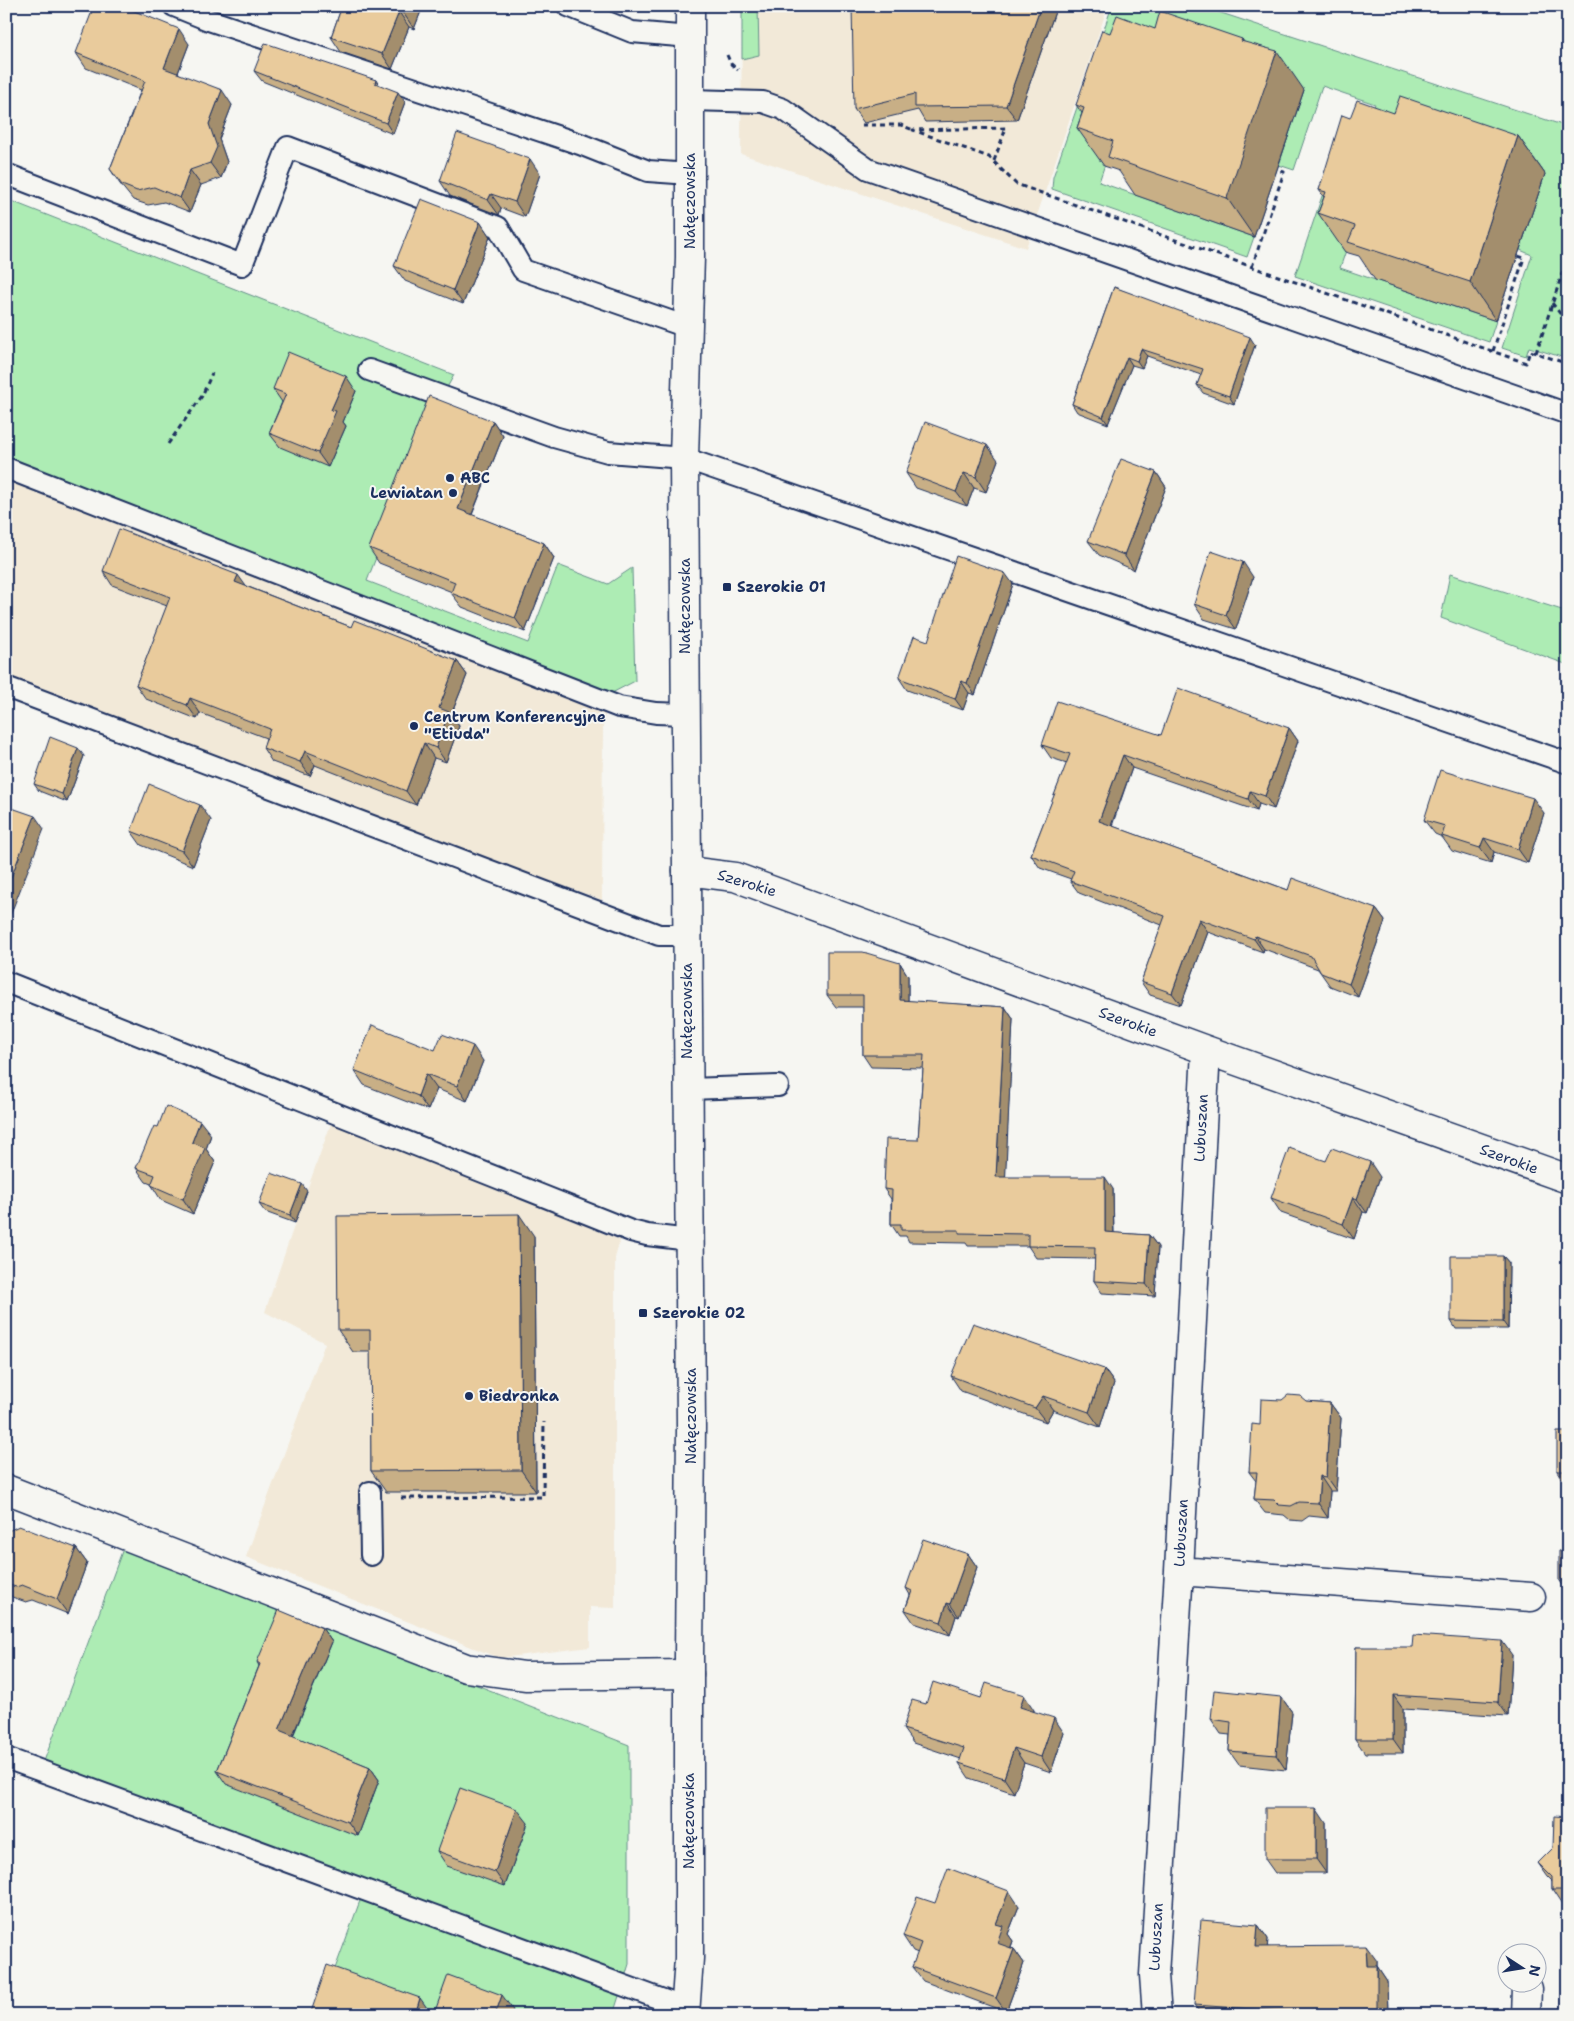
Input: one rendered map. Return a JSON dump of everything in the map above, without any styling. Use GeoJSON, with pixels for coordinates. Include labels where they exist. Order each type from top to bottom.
{"type":"FeatureCollection","features":[{"type":"Feature","properties":{"kind":"street","name":"Nałęczowska"},"geometry":{"type":"LineString","coordinates":[[685,2011],[689,1958],[691,1437],[684,458],[690,257],[690,6]]}},
{"type":"Feature","properties":{"kind":"street","name":"Szerokie"},"geometry":{"type":"LineString","coordinates":[[687,871],[716,873],[742,879],[1206,1050],[1568,1180]]}},
{"type":"Feature","properties":{"kind":"street","name":"Lubuszan"},"geometry":{"type":"LineString","coordinates":[[1157,2015],[1154,1975],[1179,1571],[1206,1050]]}},
{"type":"Feature","properties":{"kind":"street"},"geometry":{"type":"LineString","coordinates":[[6,1490],[466,1668],[525,1676],[689,1674]]}},
{"type":"Feature","properties":{"kind":"street"},"geometry":{"type":"LineString","coordinates":[[1179,1571],[1532,1597]]}},
{"type":"Feature","properties":{"kind":"lane"},"geometry":{"type":"LineString","coordinates":[[174,6],[206,19],[580,144],[648,172],[690,174]]}},
{"type":"Feature","properties":{"kind":"lane"},"geometry":{"type":"LineString","coordinates":[[568,6],[632,32],[690,37]]}},
{"type":"Feature","properties":{"kind":"lane"},"geometry":{"type":"LineString","coordinates":[[690,100],[762,102],[783,109],[868,169],[1568,414]]}},
{"type":"Feature","properties":{"kind":"lane"},"geometry":{"type":"LineString","coordinates":[[6,174],[242,266],[288,147],[498,227],[523,270],[688,327]]}},
{"type":"Feature","properties":{"kind":"lane"},"geometry":{"type":"LineString","coordinates":[[370,370],[554,437],[608,452],[684,458],[1568,763]]}},
{"type":"Feature","properties":{"kind":"lane"},"geometry":{"type":"LineString","coordinates":[[6,468],[619,707],[656,713],[686,714]]}},
{"type":"Feature","properties":{"kind":"lane"},"geometry":{"type":"LineString","coordinates":[[6,686],[659,935],[687,935]]}},
{"type":"Feature","properties":{"kind":"lane"},"geometry":{"type":"LineString","coordinates":[[6,982],[631,1231],[647,1235],[690,1240]]}},
{"type":"Feature","properties":{"kind":"lane"},"geometry":{"type":"LineString","coordinates":[[688,1089],[778,1086]]}},
{"type":"Feature","properties":{"kind":"lane"},"geometry":{"type":"LineString","coordinates":[[370,1492],[371,1555]]}},
{"type":"Feature","properties":{"kind":"lane"},"geometry":{"type":"LineString","coordinates":[[6,1758],[685,2011]]}},
{"type":"Feature","properties":{"kind":"path"},"geometry":{"type":"LineString","coordinates":[[858,125],[901,125],[989,156],[1016,184],[1526,363],[1530,351],[1568,364]]}},
{"type":"Feature","properties":{"kind":"path"},"geometry":{"type":"LineString","coordinates":[[913,130],[1006,128],[994,161]]}},
{"type":"Feature","properties":{"kind":"path"},"geometry":{"type":"LineString","coordinates":[[1252,267],[1284,172],[1268,167]]}},
{"type":"Feature","properties":{"kind":"path"},"geometry":{"type":"LineString","coordinates":[[1493,351],[1524,258],[1508,253]]}},
{"type":"Feature","properties":{"kind":"path"},"geometry":{"type":"LineString","coordinates":[[1536,354],[1568,256]]}},
{"type":"Feature","properties":{"kind":"path"},"geometry":{"type":"LineString","coordinates":[[1552,303],[1568,324]]}},
{"type":"Feature","properties":{"kind":"path"},"geometry":{"type":"LineString","coordinates":[[168,444],[202,396],[212,373]]}},
{"type":"Feature","properties":{"kind":"path"},"geometry":{"type":"LineString","coordinates":[[398,1498],[544,1497],[544,1422]]}},
{"type":"Feature","properties":{"kind":"path"},"geometry":{"type":"LineString","coordinates":[[536,1477],[544,1477]]}},
{"type":"Feature","properties":{"kind":"shaded area"},"geometry":{"type":"Polygon","coordinates":[[[742,6],[1108,6],[1026,248],[741,154],[742,6]]]}},
{"type":"Feature","properties":{"kind":"shaded area"},"geometry":{"type":"Polygon","coordinates":[[[6,470],[608,702],[603,726],[602,900],[6,680],[6,470]]]}},
{"type":"Feature","properties":{"kind":"shaded area"},"geometry":{"type":"Polygon","coordinates":[[[333,1118],[620,1240],[615,1258],[615,1608],[590,1607],[590,1647],[499,1658],[246,1557],[325,1343],[265,1312],[333,1118]]]}},
{"type":"Feature","properties":{"kind":"green space"},"geometry":{"type":"Polygon","coordinates":[[[742,6],[758,6],[759,55],[742,59],[742,6]]]}},
{"type":"Feature","properties":{"kind":"green space"},"geometry":{"type":"Polygon","coordinates":[[[1112,6],[1200,6],[1568,127],[1568,359],[1529,347],[1526,356],[1502,348],[1532,255],[1520,250],[1544,174],[1353,230],[1340,268],[1496,321],[1489,342],[1295,276],[1342,137],[1364,134],[1375,104],[1322,86],[1294,170],[1279,165],[1303,90],[1111,146],[1099,182],[1254,237],[1247,257],[1052,189],[1053,177],[1112,6]]]}},
{"type":"Feature","properties":{"kind":"green space"},"geometry":{"type":"Polygon","coordinates":[[[6,199],[454,375],[429,420],[367,581],[528,643],[558,565],[608,584],[632,568],[635,681],[610,694],[6,462],[6,199]]]}},
{"type":"Feature","properties":{"kind":"green space"},"geometry":{"type":"Polygon","coordinates":[[[1450,574],[1568,612],[1568,665],[1441,618],[1450,574]]]}},
{"type":"Feature","properties":{"kind":"green space"},"geometry":{"type":"Polygon","coordinates":[[[124,1546],[629,1745],[629,1964],[613,2015],[318,2015],[361,1898],[40,1772],[124,1546]]]}},
{"type":"Feature","properties":{"kind":"building"},"geometry":{"type":"Polygon","coordinates":[[[94,6],[122,6],[179,29],[164,68],[222,90],[209,124],[217,147],[210,163],[190,170],[180,198],[154,187],[137,191],[122,185],[110,169],[145,81],[76,53],[94,6]]]}},
{"type":"Feature","properties":{"kind":"building"},"geometry":{"type":"Polygon","coordinates":[[[342,6],[407,6],[404,14],[399,12],[382,54],[331,37],[342,6]]]}},
{"type":"Feature","properties":{"kind":"building"},"geometry":{"type":"Polygon","coordinates":[[[852,6],[1041,6],[1006,106],[915,107],[915,94],[854,109],[852,6]]]}},
{"type":"Feature","properties":{"kind":"building"},"geometry":{"type":"Polygon","coordinates":[[[1160,11],[1242,39],[1241,41],[1277,51],[1227,198],[1108,157],[1113,141],[1077,128],[1084,108],[1076,105],[1102,30],[1110,33],[1117,15],[1155,29],[1160,11]]]}},
{"type":"Feature","properties":{"kind":"building"},"geometry":{"type":"Polygon","coordinates":[[[265,43],[376,80],[375,83],[398,92],[386,123],[254,71],[265,43]]]}},
{"type":"Feature","properties":{"kind":"building"},"geometry":{"type":"Polygon","coordinates":[[[1400,96],[1518,136],[1470,282],[1348,242],[1355,226],[1318,213],[1326,192],[1319,190],[1342,115],[1350,118],[1357,100],[1394,113],[1400,96]]]}},
{"type":"Feature","properties":{"kind":"building"},"geometry":{"type":"Polygon","coordinates":[[[457,133],[530,159],[515,202],[491,194],[488,200],[440,181],[457,133]]]}},
{"type":"Feature","properties":{"kind":"building"},"geometry":{"type":"Polygon","coordinates":[[[421,199],[480,222],[453,290],[394,266],[421,199]]]}},
{"type":"Feature","properties":{"kind":"building"},"geometry":{"type":"Polygon","coordinates":[[[1114,287],[1250,337],[1229,396],[1197,385],[1203,369],[1141,349],[1137,361],[1127,357],[1103,417],[1072,404],[1114,287]]]}},
{"type":"Feature","properties":{"kind":"building"},"geometry":{"type":"Polygon","coordinates":[[[288,352],[346,376],[331,410],[336,411],[318,453],[269,433],[286,394],[273,389],[288,352]]]}},
{"type":"Feature","properties":{"kind":"building"},"geometry":{"type":"Polygon","coordinates":[[[429,396],[493,421],[458,509],[544,543],[515,618],[451,593],[455,582],[369,548],[429,396]]]}},
{"type":"Feature","properties":{"kind":"building"},"geometry":{"type":"Polygon","coordinates":[[[925,422],[987,445],[976,477],[964,473],[956,492],[906,473],[925,422]]]}},
{"type":"Feature","properties":{"kind":"building"},"geometry":{"type":"Polygon","coordinates":[[[1121,459],[1156,472],[1124,555],[1088,541],[1121,459]]]}},
{"type":"Feature","properties":{"kind":"building"},"geometry":{"type":"Polygon","coordinates":[[[119,529],[238,575],[235,582],[351,627],[354,620],[457,661],[439,708],[449,712],[436,748],[424,743],[406,791],[305,751],[300,762],[263,748],[270,729],[190,698],[187,705],[136,685],[170,597],[103,571],[119,529]]]}},
{"type":"Feature","properties":{"kind":"building"},"geometry":{"type":"Polygon","coordinates":[[[1211,551],[1243,562],[1226,615],[1194,604],[1211,551]]]}},
{"type":"Feature","properties":{"kind":"building"},"geometry":{"type":"Polygon","coordinates":[[[956,556],[1005,573],[967,683],[961,681],[955,699],[899,678],[914,636],[928,641],[956,556]]]}},
{"type":"Feature","properties":{"kind":"building"},"geometry":{"type":"Polygon","coordinates":[[[1178,688],[1289,728],[1265,796],[1250,791],[1248,799],[1123,755],[1099,821],[1288,890],[1292,878],[1376,909],[1349,984],[1321,973],[1311,956],[1255,936],[1254,939],[1199,919],[1172,993],[1141,982],[1165,916],[1070,881],[1074,871],[1031,855],[1070,754],[1042,745],[1057,701],[1161,735],[1178,688]]]}},
{"type":"Feature","properties":{"kind":"building"},"geometry":{"type":"Polygon","coordinates":[[[50,737],[78,748],[62,794],[34,784],[50,737]]]}},
{"type":"Feature","properties":{"kind":"building"},"geometry":{"type":"Polygon","coordinates":[[[1440,770],[1533,798],[1518,849],[1484,838],[1480,848],[1442,836],[1445,826],[1424,820],[1440,770]]]}},
{"type":"Feature","properties":{"kind":"building"},"geometry":{"type":"Polygon","coordinates":[[[149,784],[200,805],[182,851],[131,831],[149,784]]]}},
{"type":"Feature","properties":{"kind":"building"},"geometry":{"type":"Polygon","coordinates":[[[6,806],[35,816],[6,890],[6,806]]]}},
{"type":"Feature","properties":{"kind":"building"},"geometry":{"type":"Polygon","coordinates":[[[827,952],[863,952],[900,963],[900,1000],[1005,1007],[996,1177],[1105,1177],[1105,1232],[1149,1235],[1146,1284],[1094,1281],[1095,1247],[1028,1246],[1028,1234],[959,1233],[959,1230],[901,1230],[901,1224],[891,1224],[892,1190],[884,1189],[886,1139],[918,1140],[924,1055],[863,1055],[863,995],[827,995],[827,952]]]}},
{"type":"Feature","properties":{"kind":"building"},"geometry":{"type":"Polygon","coordinates":[[[372,1025],[435,1050],[442,1034],[473,1046],[457,1086],[426,1074],[418,1096],[354,1070],[372,1025]]]}},
{"type":"Feature","properties":{"kind":"building"},"geometry":{"type":"Polygon","coordinates":[[[166,1106],[200,1121],[192,1142],[205,1148],[183,1199],[151,1185],[155,1175],[136,1168],[154,1126],[158,1127],[166,1106]]]}},
{"type":"Feature","properties":{"kind":"building"},"geometry":{"type":"Polygon","coordinates":[[[1289,1148],[1326,1161],[1332,1148],[1370,1162],[1357,1199],[1353,1197],[1343,1224],[1271,1198],[1289,1148]]]}},
{"type":"Feature","properties":{"kind":"building"},"geometry":{"type":"Polygon","coordinates":[[[271,1173],[302,1184],[290,1215],[259,1204],[271,1173]]]}},
{"type":"Feature","properties":{"kind":"building"},"geometry":{"type":"Polygon","coordinates":[[[519,1214],[521,1470],[371,1471],[370,1330],[338,1330],[337,1216],[519,1214]]]}},
{"type":"Feature","properties":{"kind":"building"},"geometry":{"type":"Polygon","coordinates":[[[1451,1256],[1503,1256],[1503,1322],[1451,1321],[1451,1256]]]}},
{"type":"Feature","properties":{"kind":"building"},"geometry":{"type":"Polygon","coordinates":[[[973,1323],[1104,1369],[1089,1412],[1043,1396],[1035,1408],[951,1376],[973,1323]]]}},
{"type":"Feature","properties":{"kind":"building"},"geometry":{"type":"Polygon","coordinates":[[[1288,1395],[1300,1396],[1306,1401],[1330,1403],[1326,1477],[1320,1476],[1318,1503],[1299,1502],[1291,1506],[1279,1505],[1274,1500],[1254,1499],[1257,1472],[1249,1472],[1252,1424],[1260,1425],[1261,1399],[1282,1400],[1288,1395]]]}},
{"type":"Feature","properties":{"kind":"building"},"geometry":{"type":"Polygon","coordinates":[[[1557,1432],[1568,1432],[1568,1471],[1557,1471],[1557,1432]]]}},
{"type":"Feature","properties":{"kind":"building"},"geometry":{"type":"Polygon","coordinates":[[[1567,1525],[1568,1581],[1559,1581],[1559,1551],[1567,1551],[1567,1525]]]}},
{"type":"Feature","properties":{"kind":"building"},"geometry":{"type":"Polygon","coordinates":[[[19,1526],[76,1548],[57,1599],[22,1585],[16,1587],[6,1584],[6,1532],[19,1526]]]}},
{"type":"Feature","properties":{"kind":"building"},"geometry":{"type":"Polygon","coordinates":[[[923,1539],[968,1554],[950,1604],[947,1603],[941,1622],[905,1610],[912,1591],[906,1588],[923,1539]]]}},
{"type":"Feature","properties":{"kind":"building"},"geometry":{"type":"Polygon","coordinates":[[[279,1610],[322,1628],[279,1730],[370,1767],[348,1822],[217,1771],[260,1664],[257,1662],[279,1610]]]}},
{"type":"Feature","properties":{"kind":"building"},"geometry":{"type":"Polygon","coordinates":[[[1413,1635],[1502,1641],[1498,1702],[1393,1695],[1393,1739],[1355,1739],[1356,1647],[1412,1647],[1413,1635]]]}},
{"type":"Feature","properties":{"kind":"building"},"geometry":{"type":"Polygon","coordinates":[[[933,1682],[981,1698],[986,1683],[1024,1695],[1020,1707],[1054,1718],[1041,1757],[1014,1748],[1004,1778],[959,1763],[964,1748],[903,1729],[912,1700],[926,1704],[933,1682]]]}},
{"type":"Feature","properties":{"kind":"building"},"geometry":{"type":"Polygon","coordinates":[[[1214,1690],[1281,1697],[1276,1755],[1229,1751],[1231,1722],[1211,1719],[1214,1690]]]}},
{"type":"Feature","properties":{"kind":"building"},"geometry":{"type":"Polygon","coordinates":[[[460,1788],[517,1809],[495,1872],[437,1851],[460,1788]]]}},
{"type":"Feature","properties":{"kind":"building"},"geometry":{"type":"Polygon","coordinates":[[[1265,1808],[1316,1808],[1316,1859],[1265,1859],[1265,1808]]]}},
{"type":"Feature","properties":{"kind":"building"},"geometry":{"type":"Polygon","coordinates":[[[1554,1816],[1568,1817],[1568,1890],[1552,1890],[1552,1877],[1538,1863],[1553,1848],[1554,1816]]]}},
{"type":"Feature","properties":{"kind":"building"},"geometry":{"type":"Polygon","coordinates":[[[948,1868],[1009,1891],[996,1924],[1003,1926],[997,1943],[1014,1949],[996,1998],[912,1967],[921,1943],[903,1936],[917,1897],[935,1903],[948,1868]]]}},
{"type":"Feature","properties":{"kind":"building"},"geometry":{"type":"Polygon","coordinates":[[[1201,1920],[1258,1925],[1256,1947],[1366,1946],[1367,1966],[1377,1966],[1377,2015],[1296,2015],[1296,2012],[1194,2005],[1201,1920]]]}},
{"type":"Feature","properties":{"kind":"building"},"geometry":{"type":"Polygon","coordinates":[[[327,1965],[420,1998],[415,2015],[310,2015],[327,1965]]]}},
{"type":"Feature","properties":{"kind":"building"},"geometry":{"type":"Polygon","coordinates":[[[448,1975],[502,1995],[495,2015],[434,2014],[448,1975]]]}},
{"type":"Feature","properties":{"kind":"place","name":"ABC"},"geometry":{"type":"Point","coordinates":[450,478]}},
{"type":"Feature","properties":{"kind":"place","name":"Lewiatan"},"geometry":{"type":"Point","coordinates":[453,493]}},
{"type":"Feature","properties":{"kind":"place","name":"Szerokie 01"},"geometry":{"type":"Point","coordinates":[727,587]}},
{"type":"Feature","properties":{"kind":"place","name":"Centrum Konferencyjne \"Etiuda\""},"geometry":{"type":"Point","coordinates":[414,726]}},
{"type":"Feature","properties":{"kind":"place","name":"Szerokie 02"},"geometry":{"type":"Point","coordinates":[643,1313]}},
{"type":"Feature","properties":{"kind":"place","name":"Biedronka"},"geometry":{"type":"Point","coordinates":[469,1396]}}]}
